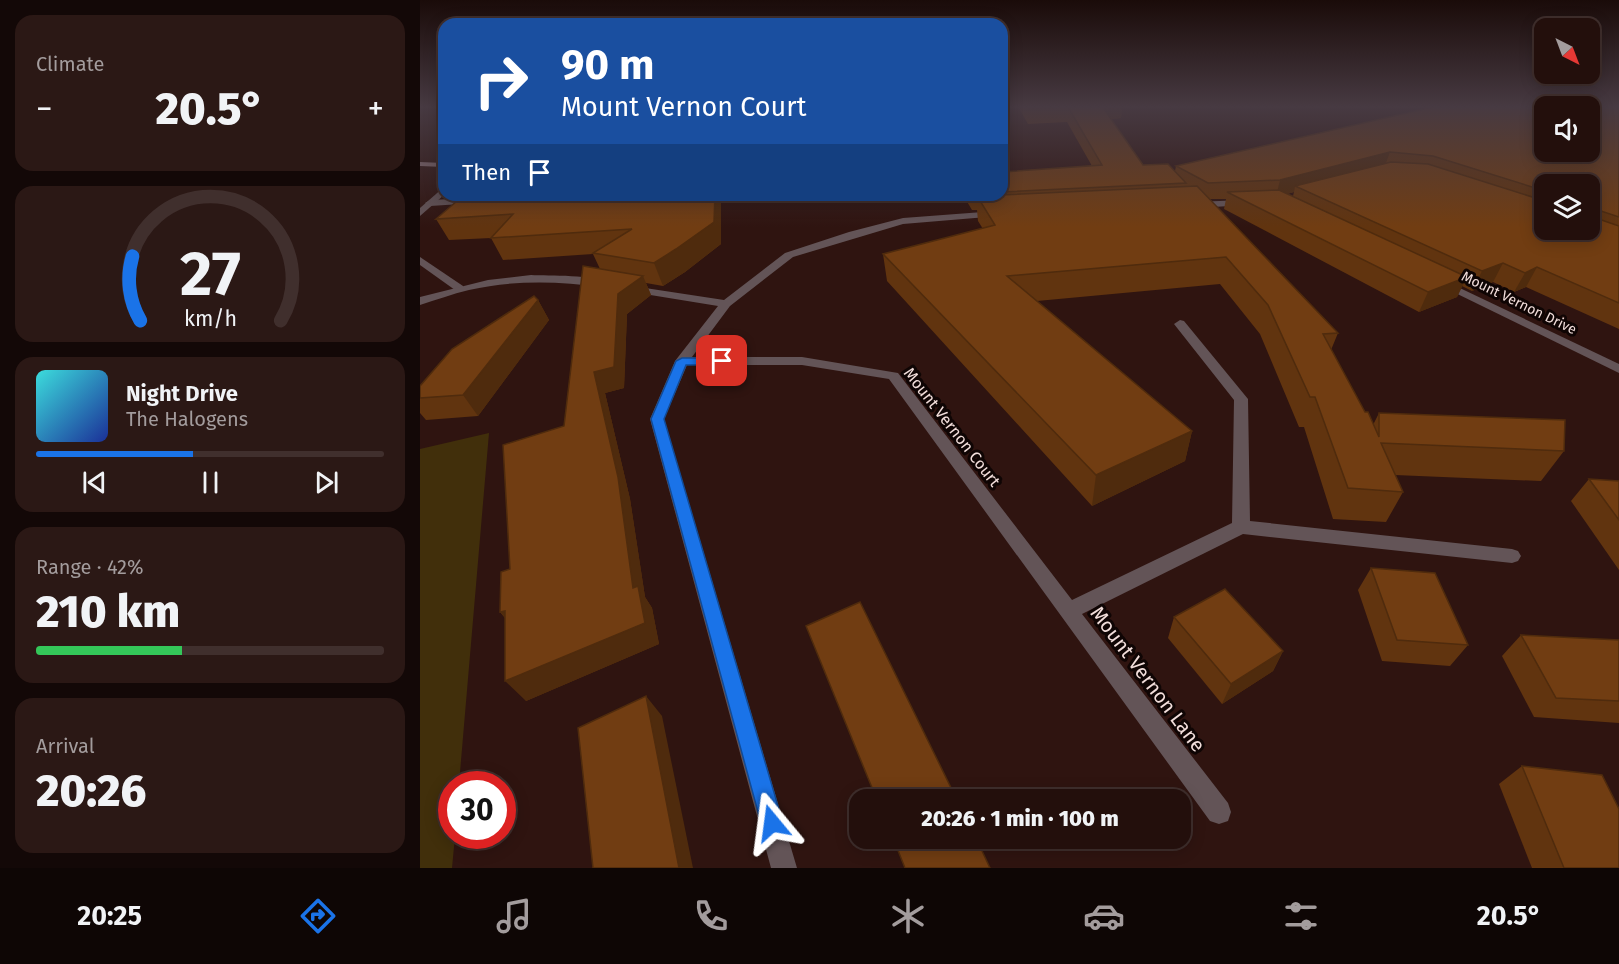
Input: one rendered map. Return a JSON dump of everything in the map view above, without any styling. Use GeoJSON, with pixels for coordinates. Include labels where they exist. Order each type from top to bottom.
{"type":"FeatureCollection","features":[{"type":"Feature","properties":{"kind":"street"},"geometry":{"type":"LineString","coordinates":[[420,164],[438,165]]}},
{"type":"Feature","properties":{"kind":"street"},"geometry":{"type":"LineString","coordinates":[[420,213],[438,196]]}},
{"type":"Feature","properties":{"kind":"street"},"geometry":{"type":"LineString","coordinates":[[430,204],[488,201]]}},
{"type":"Feature","properties":{"kind":"street"},"geometry":{"type":"LineString","coordinates":[[1182,206],[1264,202]]}},
{"type":"Feature","properties":{"kind":"street"},"geometry":{"type":"LineString","coordinates":[[784,868],[657,419],[682,361],[726,304],[789,255],[853,234],[903,221],[1007,213]]}},
{"type":"Feature","properties":{"kind":"street"},"geometry":{"type":"LineString","coordinates":[[420,260],[459,288]]}},
{"type":"Feature","properties":{"kind":"street"},"geometry":{"type":"LineString","coordinates":[[420,301],[459,288],[502,280],[539,277],[726,304]]}},
{"type":"Feature","properties":{"kind":"street","name":"Mount Vernon Drive"},"geometry":{"type":"LineString","coordinates":[[1433,278],[1619,369]]}},
{"type":"Feature","properties":{"kind":"street"},"geometry":{"type":"LineString","coordinates":[[1180,324],[1241,399],[1241,527],[1512,556]]}},
{"type":"Feature","properties":{"kind":"street","name":"Mount Vernon Court"},"geometry":{"type":"LineString","coordinates":[[682,361],[802,362],[893,376],[1069,611]]}},
{"type":"Feature","properties":{"kind":"street","name":"Mount Vernon Lane"},"geometry":{"type":"LineString","coordinates":[[1219,813],[1069,611],[1241,527]]}},
{"type":"Feature","properties":{"kind":"shaded area"},"geometry":{"type":"Polygon","coordinates":[[[489,433],[460,771],[438,771],[438,849],[454,849],[452,868],[420,868],[420,449],[489,433]]]}},
{"type":"Feature","properties":{"kind":"building"},"geometry":{"type":"Polygon","coordinates":[[[1091,147],[1130,147],[1143,165],[1168,164],[1186,183],[1008,192],[1008,172],[1102,165],[1091,147]]]}},
{"type":"Feature","properties":{"kind":"building"},"geometry":{"type":"Polygon","coordinates":[[[1261,147],[1534,147],[1534,162],[1600,162],[1600,147],[1619,147],[1619,217],[1600,211],[1600,174],[1534,174],[1534,188],[1433,156],[1390,152],[1280,180],[1208,183],[1176,166],[1261,147]]]}},
{"type":"Feature","properties":{"kind":"building"},"geometry":{"type":"Polygon","coordinates":[[[1391,162],[1428,164],[1534,198],[1534,240],[1600,240],[1600,219],[1619,226],[1619,303],[1537,267],[1525,273],[1503,263],[1482,271],[1295,186],[1391,162]]]}},
{"type":"Feature","properties":{"kind":"building"},"geometry":{"type":"Polygon","coordinates":[[[1197,186],[1338,333],[1323,334],[1365,412],[1368,412],[1379,437],[1379,413],[1565,420],[1564,451],[1381,443],[1403,492],[1348,488],[1315,397],[1310,397],[1268,305],[1226,257],[1007,276],[1192,431],[1096,475],[883,254],[995,225],[980,201],[1008,201],[1008,195],[1197,186]]]}},
{"type":"Feature","properties":{"kind":"building"},"geometry":{"type":"Polygon","coordinates":[[[1279,190],[1467,277],[1428,292],[1227,192],[1279,190]]]}},
{"type":"Feature","properties":{"kind":"building"},"geometry":{"type":"Polygon","coordinates":[[[457,201],[715,201],[714,222],[654,263],[593,253],[632,229],[491,238],[513,214],[436,219],[457,201]]]}},
{"type":"Feature","properties":{"kind":"building"},"geometry":{"type":"Polygon","coordinates":[[[583,266],[643,276],[618,294],[614,367],[594,372],[618,477],[633,588],[638,586],[645,623],[505,681],[505,611],[500,612],[501,572],[510,569],[503,445],[564,426],[583,266]]]}},
{"type":"Feature","properties":{"kind":"building"},"geometry":{"type":"Polygon","coordinates":[[[534,296],[538,300],[463,395],[420,398],[420,386],[452,349],[534,296]]]}},
{"type":"Feature","properties":{"kind":"building"},"geometry":{"type":"Polygon","coordinates":[[[1589,479],[1619,481],[1619,520],[1589,479]]]}},
{"type":"Feature","properties":{"kind":"building"},"geometry":{"type":"Polygon","coordinates":[[[1371,568],[1435,573],[1468,645],[1397,640],[1371,568]]]}},
{"type":"Feature","properties":{"kind":"building"},"geometry":{"type":"Polygon","coordinates":[[[1225,589],[1283,651],[1231,684],[1174,617],[1225,589]]]}},
{"type":"Feature","properties":{"kind":"building"},"geometry":{"type":"Polygon","coordinates":[[[860,602],[952,789],[873,789],[806,626],[860,602]]]}},
{"type":"Feature","properties":{"kind":"building"},"geometry":{"type":"Polygon","coordinates":[[[1521,635],[1619,640],[1619,701],[1556,698],[1521,635]]]}},
{"type":"Feature","properties":{"kind":"building"},"geometry":{"type":"Polygon","coordinates":[[[646,696],[679,868],[593,868],[578,728],[646,696]]]}},
{"type":"Feature","properties":{"kind":"building"},"geometry":{"type":"Polygon","coordinates":[[[1522,766],[1602,775],[1619,809],[1619,868],[1564,868],[1522,766]]]}},
{"type":"Feature","properties":{"kind":"building"},"geometry":{"type":"Polygon","coordinates":[[[897,849],[981,849],[990,868],[905,868],[897,849]]]}},
{"type":"Feature","properties":{"kind":"route"},"geometry":{"type":"LineString","coordinates":[[722,361],[682,361],[657,419],[772,823]]}}]}
